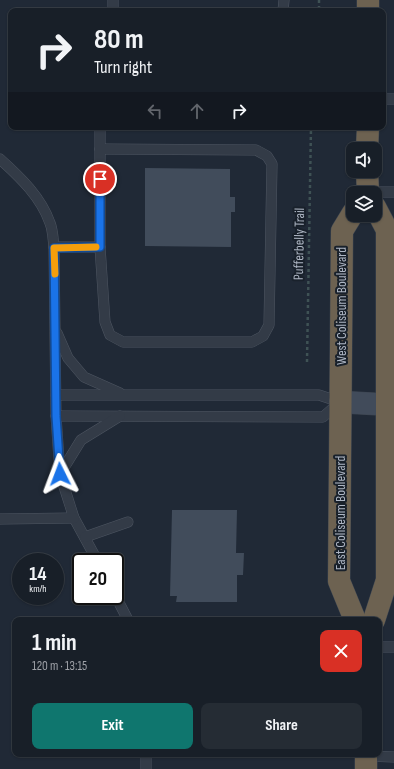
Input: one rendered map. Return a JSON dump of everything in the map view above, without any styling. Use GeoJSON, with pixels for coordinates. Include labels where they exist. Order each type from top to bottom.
{"type":"FeatureCollection","features":[{"type":"Feature","properties":{"kind":"highway"},"geometry":{"type":"LineString","coordinates":[[367,142],[368,130]]}},
{"type":"Feature","properties":{"kind":"highway"},"geometry":{"type":"LineString","coordinates":[[375,617],[387,581],[390,405],[387,230],[382,219]]}},
{"type":"Feature","properties":{"kind":"highway","name":"West Coliseum Boulevard"},"geometry":{"type":"LineString","coordinates":[[340,402],[342,231],[348,222]]}},
{"type":"Feature","properties":{"kind":"highway","name":"East Coliseum Boulevard"},"geometry":{"type":"LineString","coordinates":[[340,402],[339,582],[354,617]]}},
{"type":"Feature","properties":{"kind":"main road"},"geometry":{"type":"LineString","coordinates":[[340,402],[390,405]]}},
{"type":"Feature","properties":{"kind":"lane"},"geometry":{"type":"LineString","coordinates":[[100,130],[100,148],[100,247],[105,322],[110,335],[124,342],[252,342],[264,336],[269,325],[272,164],[266,156],[256,150],[100,148]]}},
{"type":"Feature","properties":{"kind":"lane"},"geometry":{"type":"LineString","coordinates":[[0,159],[23,180],[40,202],[50,223],[54,248],[56,416],[60,474],[74,518],[93,553]]}},
{"type":"Feature","properties":{"kind":"lane"},"geometry":{"type":"LineString","coordinates":[[382,192],[394,192]]}},
{"type":"Feature","properties":{"kind":"lane"},"geometry":{"type":"LineString","coordinates":[[54,248],[100,247]]}},
{"type":"Feature","properties":{"kind":"lane"},"geometry":{"type":"LineString","coordinates":[[56,328],[68,358],[84,377],[124,394]]}},
{"type":"Feature","properties":{"kind":"lane"},"geometry":{"type":"LineString","coordinates":[[56,395],[319,395],[340,402]]}},
{"type":"Feature","properties":{"kind":"lane"},"geometry":{"type":"LineString","coordinates":[[56,416],[323,417],[340,402]]}},
{"type":"Feature","properties":{"kind":"lane"},"geometry":{"type":"LineString","coordinates":[[60,474],[81,440],[120,416]]}},
{"type":"Feature","properties":{"kind":"lane"},"geometry":{"type":"LineString","coordinates":[[0,520],[74,518]]}},
{"type":"Feature","properties":{"kind":"lane"},"geometry":{"type":"LineString","coordinates":[[85,537],[128,522]]}},
{"type":"Feature","properties":{"kind":"lane"},"geometry":{"type":"LineString","coordinates":[[120,605],[126,617]]}},
{"type":"Feature","properties":{"kind":"lane"},"geometry":{"type":"LineString","coordinates":[[382,647],[394,647]]}},
{"type":"Feature","properties":{"kind":"lane"},"geometry":{"type":"LineString","coordinates":[[146,757],[146,769]]}},
{"type":"Feature","properties":{"kind":"lane"},"geometry":{"type":"LineString","coordinates":[[366,760],[394,757]]}},
{"type":"Feature","properties":{"kind":"path","name":"Pufferbelly Trail"},"geometry":{"type":"LineString","coordinates":[[307,362],[312,130]]}},
{"type":"Feature","properties":{"kind":"building"},"geometry":{"type":"Polygon","coordinates":[[[145,168],[230,169],[230,197],[235,197],[235,212],[231,212],[231,247],[145,246],[145,168]]]}},
{"type":"Feature","properties":{"kind":"building"},"geometry":{"type":"Polygon","coordinates":[[[172,510],[237,510],[236,553],[244,553],[243,575],[237,575],[237,602],[176,602],[177,596],[170,596],[172,510]]]}},
{"type":"Feature","properties":{"kind":"slow traffic"},"geometry":{"type":"LineString","coordinates":[[55,274],[54,248],[96,247]]}},
{"type":"Feature","properties":{"kind":"route"},"geometry":{"type":"LineString","coordinates":[[60,474],[56,416],[54,248],[100,247],[100,179]]}}]}
